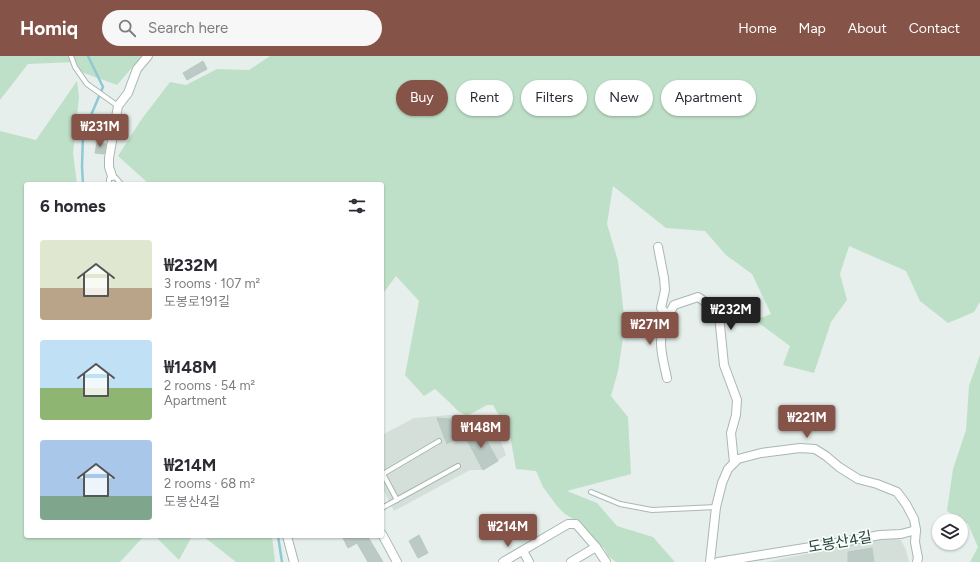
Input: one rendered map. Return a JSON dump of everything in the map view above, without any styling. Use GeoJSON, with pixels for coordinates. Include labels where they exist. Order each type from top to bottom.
{"type":"FeatureCollection","features":[{"type":"Feature","properties":{"kind":"street"},"geometry":{"type":"LineString","coordinates":[[112,176],[109,167],[109,158],[118,106],[128,93],[137,69],[148,56]]}},
{"type":"Feature","properties":{"kind":"street"},"geometry":{"type":"LineString","coordinates":[[658,247],[665,290],[661,308],[668,316]]}},
{"type":"Feature","properties":{"kind":"street"},"geometry":{"type":"LineString","coordinates":[[667,378],[660,344],[662,326],[674,305],[698,297],[710,305],[719,315],[724,365],[737,400],[736,415],[731,433],[734,463]]}},
{"type":"Feature","properties":{"kind":"street"},"geometry":{"type":"LineString","coordinates":[[710,562],[716,507],[722,482],[728,469],[738,459],[761,453],[800,448],[815,449],[826,456],[839,468],[858,478],[897,492],[906,504],[914,519],[916,530],[915,542],[918,558],[917,562]]}},
{"type":"Feature","properties":{"kind":"street"},"geometry":{"type":"LineString","coordinates":[[503,562],[568,524],[576,524],[596,547],[606,562]]}},
{"type":"Feature","properties":{"kind":"street","name":"도봉산4길"},"geometry":{"type":"LineString","coordinates":[[718,562],[848,541],[880,534],[902,534],[916,530]]}},
{"type":"Feature","properties":{"kind":"street"},"geometry":{"type":"LineString","coordinates":[[288,538],[294,562]]}},
{"type":"Feature","properties":{"kind":"street"},"geometry":{"type":"LineString","coordinates":[[384,538],[397,562]]}},
{"type":"Feature","properties":{"kind":"street"},"geometry":{"type":"LineString","coordinates":[[571,562],[596,547]]}},
{"type":"Feature","properties":{"kind":"street"},"geometry":{"type":"LineString","coordinates":[[523,551],[529,562]]}},
{"type":"Feature","properties":{"kind":"lane"},"geometry":{"type":"LineString","coordinates":[[70,56],[87,84],[118,106]]}},
{"type":"Feature","properties":{"kind":"lane"},"geometry":{"type":"LineString","coordinates":[[109,182],[109,179],[112,176],[119,182]]}},
{"type":"Feature","properties":{"kind":"lane"},"geometry":{"type":"LineString","coordinates":[[384,473],[439,441]]}},
{"type":"Feature","properties":{"kind":"lane"},"geometry":{"type":"LineString","coordinates":[[384,507],[458,466]]}},
{"type":"Feature","properties":{"kind":"lane"},"geometry":{"type":"LineString","coordinates":[[384,476],[397,500]]}},
{"type":"Feature","properties":{"kind":"lane"},"geometry":{"type":"LineString","coordinates":[[591,492],[620,504],[652,510],[716,507]]}},
{"type":"Feature","properties":{"kind":"shaded area"},"geometry":{"type":"Polygon","coordinates":[[[449,415],[493,419],[506,455],[484,470],[470,470],[394,511],[384,491],[384,434],[414,418],[449,415]]]}},
{"type":"Feature","properties":{"kind":"shaded area"},"geometry":{"type":"Polygon","coordinates":[[[887,538],[901,540],[906,550],[909,562],[766,562],[887,538]]]}},
{"type":"Feature","properties":{"kind":"green space"},"geometry":{"type":"Polygon","coordinates":[[[0,56],[142,56],[117,85],[81,72],[76,62],[28,64],[0,100],[0,56]]]}},
{"type":"Feature","properties":{"kind":"green space"},"geometry":{"type":"Polygon","coordinates":[[[270,56],[980,56],[980,302],[974,312],[948,323],[920,301],[906,271],[849,246],[840,274],[847,300],[831,322],[814,373],[783,365],[790,346],[755,320],[771,314],[752,274],[726,255],[705,231],[666,228],[613,186],[607,224],[618,261],[625,325],[618,371],[611,396],[628,417],[631,474],[567,491],[597,503],[617,526],[653,537],[675,562],[616,562],[608,556],[604,548],[593,543],[575,520],[565,514],[557,506],[543,487],[536,471],[516,469],[510,435],[493,405],[487,405],[467,416],[458,411],[435,389],[424,396],[405,375],[419,301],[396,276],[384,292],[384,182],[147,182],[118,156],[141,120],[170,82],[186,85],[217,69],[249,70],[270,56]]]}},
{"type":"Feature","properties":{"kind":"green space"},"geometry":{"type":"Polygon","coordinates":[[[77,81],[79,97],[73,153],[77,182],[24,182],[24,538],[142,538],[120,562],[0,562],[0,131],[36,140],[77,81]]]}},
{"type":"Feature","properties":{"kind":"green space"},"geometry":{"type":"Polygon","coordinates":[[[980,355],[980,562],[970,562],[978,547],[968,524],[968,514],[952,514],[947,511],[953,469],[966,430],[969,386],[980,355]]]}},
{"type":"Feature","properties":{"kind":"green space"},"geometry":{"type":"Polygon","coordinates":[[[157,538],[191,538],[179,560],[157,538]]]}},
{"type":"Feature","properties":{"kind":"green space"},"geometry":{"type":"Polygon","coordinates":[[[206,538],[272,538],[275,562],[236,562],[206,538]]]}},
{"type":"Feature","properties":{"kind":"building"},"geometry":{"type":"Polygon","coordinates":[[[203,61],[207,69],[187,80],[183,73],[203,61]]]}},
{"type":"Feature","properties":{"kind":"building"},"geometry":{"type":"Polygon","coordinates":[[[97,143],[106,144],[104,154],[95,153],[97,143]]]}},
{"type":"Feature","properties":{"kind":"building"},"geometry":{"type":"Polygon","coordinates":[[[437,418],[450,419],[457,438],[447,444],[437,418]]]}},
{"type":"Feature","properties":{"kind":"building"},"geometry":{"type":"Polygon","coordinates":[[[479,427],[498,461],[483,470],[465,436],[479,427]]]}},
{"type":"Feature","properties":{"kind":"building"},"geometry":{"type":"Polygon","coordinates":[[[419,535],[428,553],[418,558],[409,541],[419,535]]]}},
{"type":"Feature","properties":{"kind":"building"},"geometry":{"type":"Polygon","coordinates":[[[343,538],[369,538],[383,562],[368,562],[357,543],[348,548],[343,538]]]}},
{"type":"Feature","properties":{"kind":"building"},"geometry":{"type":"Polygon","coordinates":[[[872,548],[874,562],[848,562],[848,552],[872,548]]]}},
{"type":"Feature","properties":{"kind":"waterway"},"geometry":{"type":"LineString","coordinates":[[83,182],[83,134],[103,87],[88,56]]}},
{"type":"Feature","properties":{"kind":"waterway"},"geometry":{"type":"LineString","coordinates":[[278,538],[282,562]]}}]}
